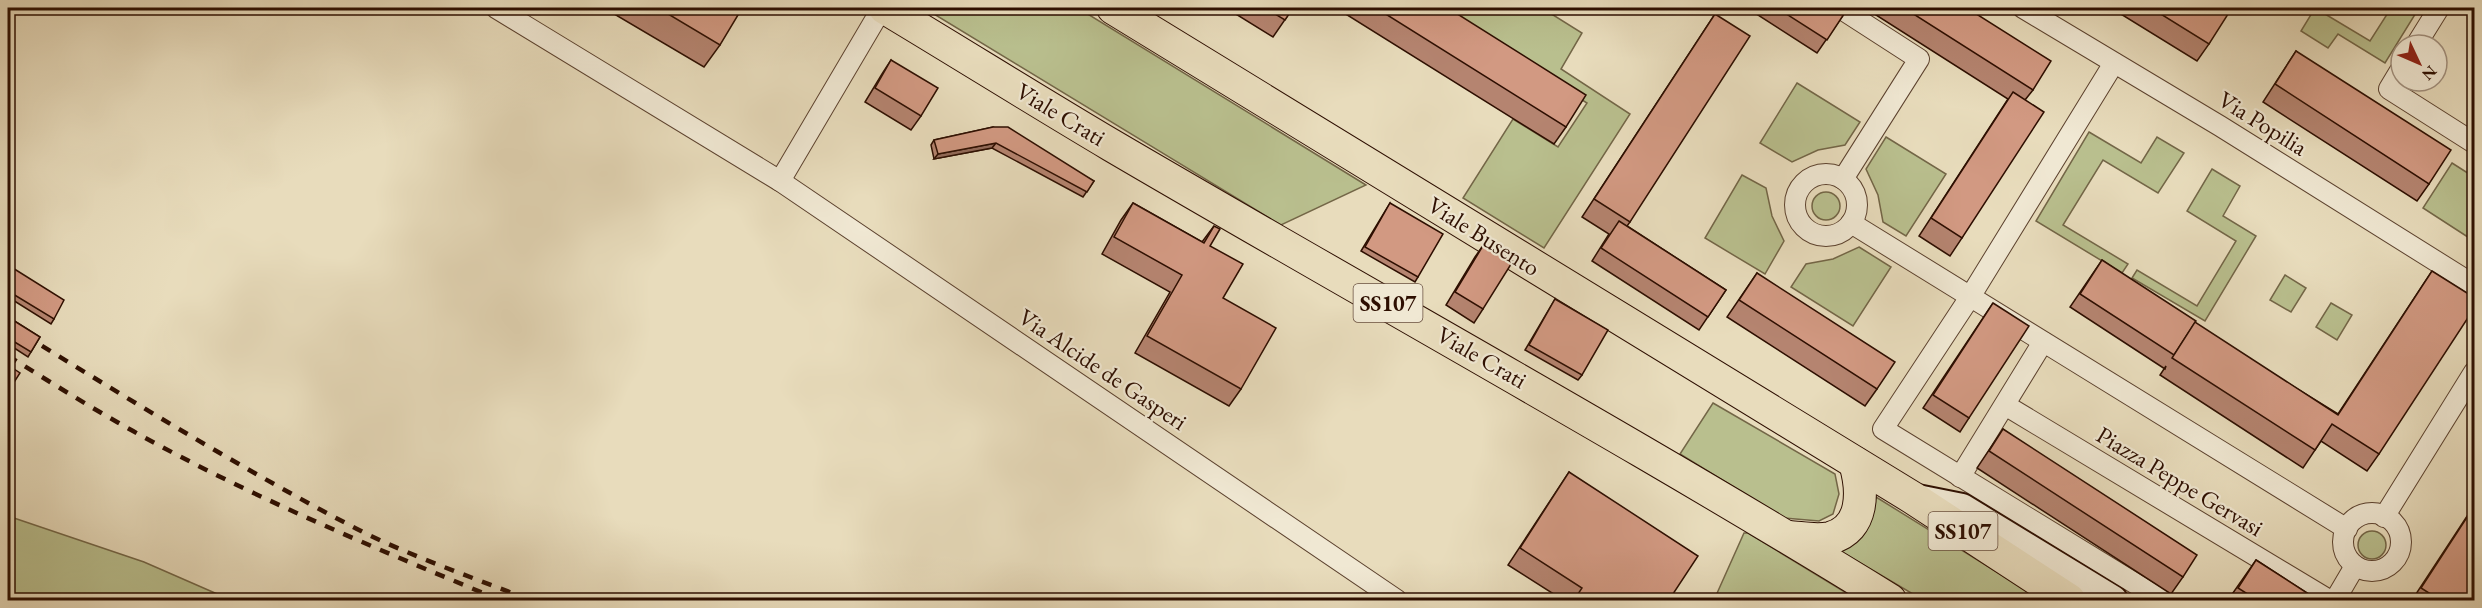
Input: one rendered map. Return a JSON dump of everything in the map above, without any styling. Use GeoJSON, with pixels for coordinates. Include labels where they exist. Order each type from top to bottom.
{"type":"FeatureCollection","features":[{"type":"Feature","properties":{"kind":"main road","name":"Viale Crati"},"geometry":{"type":"LineString","coordinates":[[884,8],[1107,143],[1477,354],[1890,600]]}},
{"type":"Feature","properties":{"kind":"main road","name":"Viale Busento"},"geometry":{"type":"LineString","coordinates":[[1113,8],[1855,463]]}},
{"type":"Feature","properties":{"kind":"main road"},"geometry":{"type":"LineString","coordinates":[[1787,537],[1815,540],[1832,538],[1850,525],[1859,509],[1862,494],[1855,463]]}},
{"type":"Feature","properties":{"kind":"main road","name":"SS107"},"geometry":{"type":"LineString","coordinates":[[1855,463],[2069,600]]}},
{"type":"Feature","properties":{"kind":"street","name":"Via Alcide de Gasperi"},"geometry":{"type":"LineString","coordinates":[[496,8],[780,181],[1397,600]]}},
{"type":"Feature","properties":{"kind":"street"},"geometry":{"type":"LineString","coordinates":[[780,181],[817,133],[884,8]]}},
{"type":"Feature","properties":{"kind":"street"},"geometry":{"type":"LineString","coordinates":[[1840,8],[1919,59],[1843,178]]}},
{"type":"Feature","properties":{"kind":"street","name":"Via Popilia"},"geometry":{"type":"LineString","coordinates":[[2022,8],[2475,285]]}},
{"type":"Feature","properties":{"kind":"street"},"geometry":{"type":"LineString","coordinates":[[2423,33],[2439,8]]}},
{"type":"Feature","properties":{"kind":"street"},"geometry":{"type":"LineString","coordinates":[[2114,63],[1970,297],[1883,429],[2162,600]]}},
{"type":"Feature","properties":{"kind":"street"},"geometry":{"type":"LineString","coordinates":[[2395,93],[2475,143]]}},
{"type":"Feature","properties":{"kind":"street"},"geometry":{"type":"LineString","coordinates":[[1824,173],[1843,178],[1851,185],[1857,204],[1851,223],[1835,235],[1815,235],[1805,229],[1798,221],[1795,211],[1794,200],[1798,190],[1805,181],[1824,173]]}},
{"type":"Feature","properties":{"kind":"street","name":"Piazza Peppe Gervasi"},"geometry":{"type":"LineString","coordinates":[[1851,223],[2347,529]]}},
{"type":"Feature","properties":{"kind":"street"},"geometry":{"type":"LineString","coordinates":[[1960,477],[2043,342]]}},
{"type":"Feature","properties":{"kind":"street"},"geometry":{"type":"LineString","coordinates":[[2384,517],[2475,372]]}},
{"type":"Feature","properties":{"kind":"street","name":"Piazza Peppe Gervasi"},"geometry":{"type":"LineString","coordinates":[[2005,405],[2329,600]]}},
{"type":"Feature","properties":{"kind":"street"},"geometry":{"type":"LineString","coordinates":[[1912,498],[1962,508],[2113,600]]}},
{"type":"Feature","properties":{"kind":"street"},"geometry":{"type":"LineString","coordinates":[[2368,514],[2384,517],[2395,525],[2399,532],[2399,550],[2395,558],[2389,565],[2372,571],[2355,566],[2348,559],[2344,550],[2343,540],[2347,529],[2359,517],[2368,514]]}},
{"type":"Feature","properties":{"kind":"street"},"geometry":{"type":"LineString","coordinates":[[2335,600],[2355,566]]}},
{"type":"Feature","properties":{"kind":"green space"},"geometry":{"type":"Polygon","coordinates":[[[924,8],[1078,8],[1366,185],[1281,225],[924,8]]]}},
{"type":"Feature","properties":{"kind":"green space"},"geometry":{"type":"Polygon","coordinates":[[[1438,8],[1542,8],[1582,33],[1561,69],[1630,114],[1544,248],[1463,198],[1513,119],[1558,147],[1587,103],[1438,8]]]}},
{"type":"Feature","properties":{"kind":"green space"},"geometry":{"type":"Polygon","coordinates":[[[2315,8],[2370,41],[2391,8],[2419,8],[2404,33],[2389,33],[2389,57],[2385,63],[2338,34],[2328,48],[2301,31],[2315,8]]]}},
{"type":"Feature","properties":{"kind":"green space"},"geometry":{"type":"Polygon","coordinates":[[[1797,83],[1860,122],[1845,145],[1818,150],[1792,162],[1760,143],[1797,83]]]}},
{"type":"Feature","properties":{"kind":"green space"},"geometry":{"type":"Polygon","coordinates":[[[2089,132],[2141,163],[2157,137],[2184,153],[2158,193],[2103,160],[2063,225],[2128,264],[2122,273],[2036,221],[2089,132]]]}},
{"type":"Feature","properties":{"kind":"green space"},"geometry":{"type":"Polygon","coordinates":[[[1886,137],[1946,174],[1906,236],[1883,222],[1878,195],[1866,169],[1886,137]]]}},
{"type":"Feature","properties":{"kind":"green space"},"geometry":{"type":"Polygon","coordinates":[[[2452,163],[2474,177],[2474,241],[2423,208],[2452,163]]]}},
{"type":"Feature","properties":{"kind":"green space"},"geometry":{"type":"Polygon","coordinates":[[[2212,169],[2240,186],[2223,216],[2256,236],[2205,321],[2132,278],[2137,270],[2197,306],[2236,241],[2187,211],[2212,169]]]}},
{"type":"Feature","properties":{"kind":"green space"},"geometry":{"type":"Polygon","coordinates":[[[1742,175],[1766,188],[1772,216],[1784,241],[1765,274],[1705,238],[1742,175]]]}},
{"type":"Feature","properties":{"kind":"green space"},"geometry":{"type":"Polygon","coordinates":[[[1826,192],[1836,196],[1840,206],[1836,216],[1826,220],[1816,216],[1812,206],[1816,196],[1826,192]]]}},
{"type":"Feature","properties":{"kind":"green space"},"geometry":{"type":"Polygon","coordinates":[[[1859,247],[1891,267],[1853,326],[1791,287],[1806,264],[1833,259],[1859,247]]]}},
{"type":"Feature","properties":{"kind":"green space"},"geometry":{"type":"Polygon","coordinates":[[[2285,275],[2306,288],[2291,312],[2270,300],[2285,275]]]}},
{"type":"Feature","properties":{"kind":"green space"},"geometry":{"type":"Polygon","coordinates":[[[2331,303],[2352,315],[2337,340],[2316,327],[2331,303]]]}},
{"type":"Feature","properties":{"kind":"green space"},"geometry":{"type":"Polygon","coordinates":[[[1713,403],[1835,474],[1839,494],[1833,514],[1819,521],[1784,518],[1680,454],[1713,403]]]}},
{"type":"Feature","properties":{"kind":"green space"},"geometry":{"type":"Polygon","coordinates":[[[1876,497],[2042,600],[1923,600],[1840,551],[1868,522],[1876,497]]]}},
{"type":"Feature","properties":{"kind":"green space"},"geometry":{"type":"Polygon","coordinates":[[[8,516],[144,562],[231,600],[8,600],[8,516]]]}},
{"type":"Feature","properties":{"kind":"green space"},"geometry":{"type":"Polygon","coordinates":[[[2372,531],[2382,535],[2386,545],[2382,555],[2372,559],[2362,555],[2358,545],[2362,535],[2372,531]]]}},
{"type":"Feature","properties":{"kind":"green space"},"geometry":{"type":"Polygon","coordinates":[[[1744,533],[1748,533],[1858,600],[1714,600],[1744,533]]]}},
{"type":"Feature","properties":{"kind":"building"},"geometry":{"type":"Polygon","coordinates":[[[658,8],[725,8],[738,15],[720,45],[658,8]]]}},
{"type":"Feature","properties":{"kind":"building"},"geometry":{"type":"Polygon","coordinates":[[[1265,8],[1293,8],[1285,20],[1265,8]]]}},
{"type":"Feature","properties":{"kind":"building"},"geometry":{"type":"Polygon","coordinates":[[[1376,8],[1448,8],[1586,95],[1566,127],[1376,8]]]}},
{"type":"Feature","properties":{"kind":"building"},"geometry":{"type":"Polygon","coordinates":[[[1777,8],[1840,8],[1846,11],[1827,40],[1777,8]]]}},
{"type":"Feature","properties":{"kind":"building"},"geometry":{"type":"Polygon","coordinates":[[[1904,8],[1967,8],[2051,61],[2033,90],[1904,8]]]}},
{"type":"Feature","properties":{"kind":"building"},"geometry":{"type":"Polygon","coordinates":[[[2151,8],[2225,8],[2230,11],[2209,44],[2151,8]]]}},
{"type":"Feature","properties":{"kind":"building"},"geometry":{"type":"Polygon","coordinates":[[[1715,14],[1750,36],[1630,222],[1594,199],[1715,14]]]}},
{"type":"Feature","properties":{"kind":"building"},"geometry":{"type":"Polygon","coordinates":[[[2296,51],[2451,150],[2429,184],[2275,84],[2296,51]]]}},
{"type":"Feature","properties":{"kind":"building"},"geometry":{"type":"Polygon","coordinates":[[[891,60],[938,88],[921,116],[875,88],[891,60]]]}},
{"type":"Feature","properties":{"kind":"building"},"geometry":{"type":"Polygon","coordinates":[[[2013,92],[2044,112],[1962,238],[1931,218],[2013,92]]]}},
{"type":"Feature","properties":{"kind":"building"},"geometry":{"type":"Polygon","coordinates":[[[993,127],[1008,127],[1094,181],[1087,192],[996,143],[938,154],[934,140],[993,127]]]}},
{"type":"Feature","properties":{"kind":"building"},"geometry":{"type":"Polygon","coordinates":[[[1133,203],[1204,243],[1214,226],[1220,229],[1210,246],[1243,264],[1223,298],[1276,328],[1241,389],[1147,336],[1182,275],[1114,237],[1133,203]]]}},
{"type":"Feature","properties":{"kind":"building"},"geometry":{"type":"Polygon","coordinates":[[[1390,203],[1443,234],[1418,277],[1365,247],[1390,203]]]}},
{"type":"Feature","properties":{"kind":"building"},"geometry":{"type":"Polygon","coordinates":[[[1619,221],[1726,290],[1708,317],[1601,248],[1619,221]]]}},
{"type":"Feature","properties":{"kind":"building"},"geometry":{"type":"Polygon","coordinates":[[[1484,244],[1513,261],[1483,309],[1455,292],[1484,244]]]}},
{"type":"Feature","properties":{"kind":"building"},"geometry":{"type":"Polygon","coordinates":[[[2102,260],[2196,321],[2174,355],[2080,294],[2102,260]]]}},
{"type":"Feature","properties":{"kind":"building"},"geometry":{"type":"Polygon","coordinates":[[[8,265],[64,300],[54,319],[8,291],[8,265]]]}},
{"type":"Feature","properties":{"kind":"building"},"geometry":{"type":"Polygon","coordinates":[[[2432,271],[2475,298],[2475,307],[2379,454],[2332,424],[2315,450],[2172,358],[2195,322],[2338,415],[2432,271]]]}},
{"type":"Feature","properties":{"kind":"building"},"geometry":{"type":"Polygon","coordinates":[[[1757,273],[1895,362],[1877,389],[1739,300],[1757,273]]]}},
{"type":"Feature","properties":{"kind":"building"},"geometry":{"type":"Polygon","coordinates":[[[1555,299],[1608,330],[1582,375],[1529,345],[1555,299]]]}},
{"type":"Feature","properties":{"kind":"building"},"geometry":{"type":"Polygon","coordinates":[[[1993,303],[2029,326],[1969,418],[1933,395],[1993,303]]]}},
{"type":"Feature","properties":{"kind":"building"},"geometry":{"type":"Polygon","coordinates":[[[8,317],[40,337],[31,352],[8,338],[8,317]]]}},
{"type":"Feature","properties":{"kind":"building"},"geometry":{"type":"Polygon","coordinates":[[[8,365],[20,373],[11,387],[8,385],[8,365]]]}},
{"type":"Feature","properties":{"kind":"building"},"geometry":{"type":"Polygon","coordinates":[[[2003,429],[2197,555],[2183,577],[1989,451],[2003,429]]]}},
{"type":"Feature","properties":{"kind":"building"},"geometry":{"type":"Polygon","coordinates":[[[1569,472],[1698,556],[1669,600],[1574,600],[1582,588],[1520,548],[1569,472]]]}},
{"type":"Feature","properties":{"kind":"building"},"geometry":{"type":"Polygon","coordinates":[[[2475,505],[2475,585],[2465,600],[2440,600],[2421,588],[2475,505]]]}},
{"type":"Feature","properties":{"kind":"building"},"geometry":{"type":"Polygon","coordinates":[[[2256,560],[2318,600],[2257,600],[2238,588],[2256,560]]]}},
{"type":"Feature","properties":{"kind":"railway"},"geometry":{"type":"LineString","coordinates":[[8,325],[224,456],[357,529],[421,558],[530,600]]}},
{"type":"Feature","properties":{"kind":"railway"},"geometry":{"type":"LineString","coordinates":[[8,356],[117,422],[210,472],[354,538],[500,600]]}}]}
